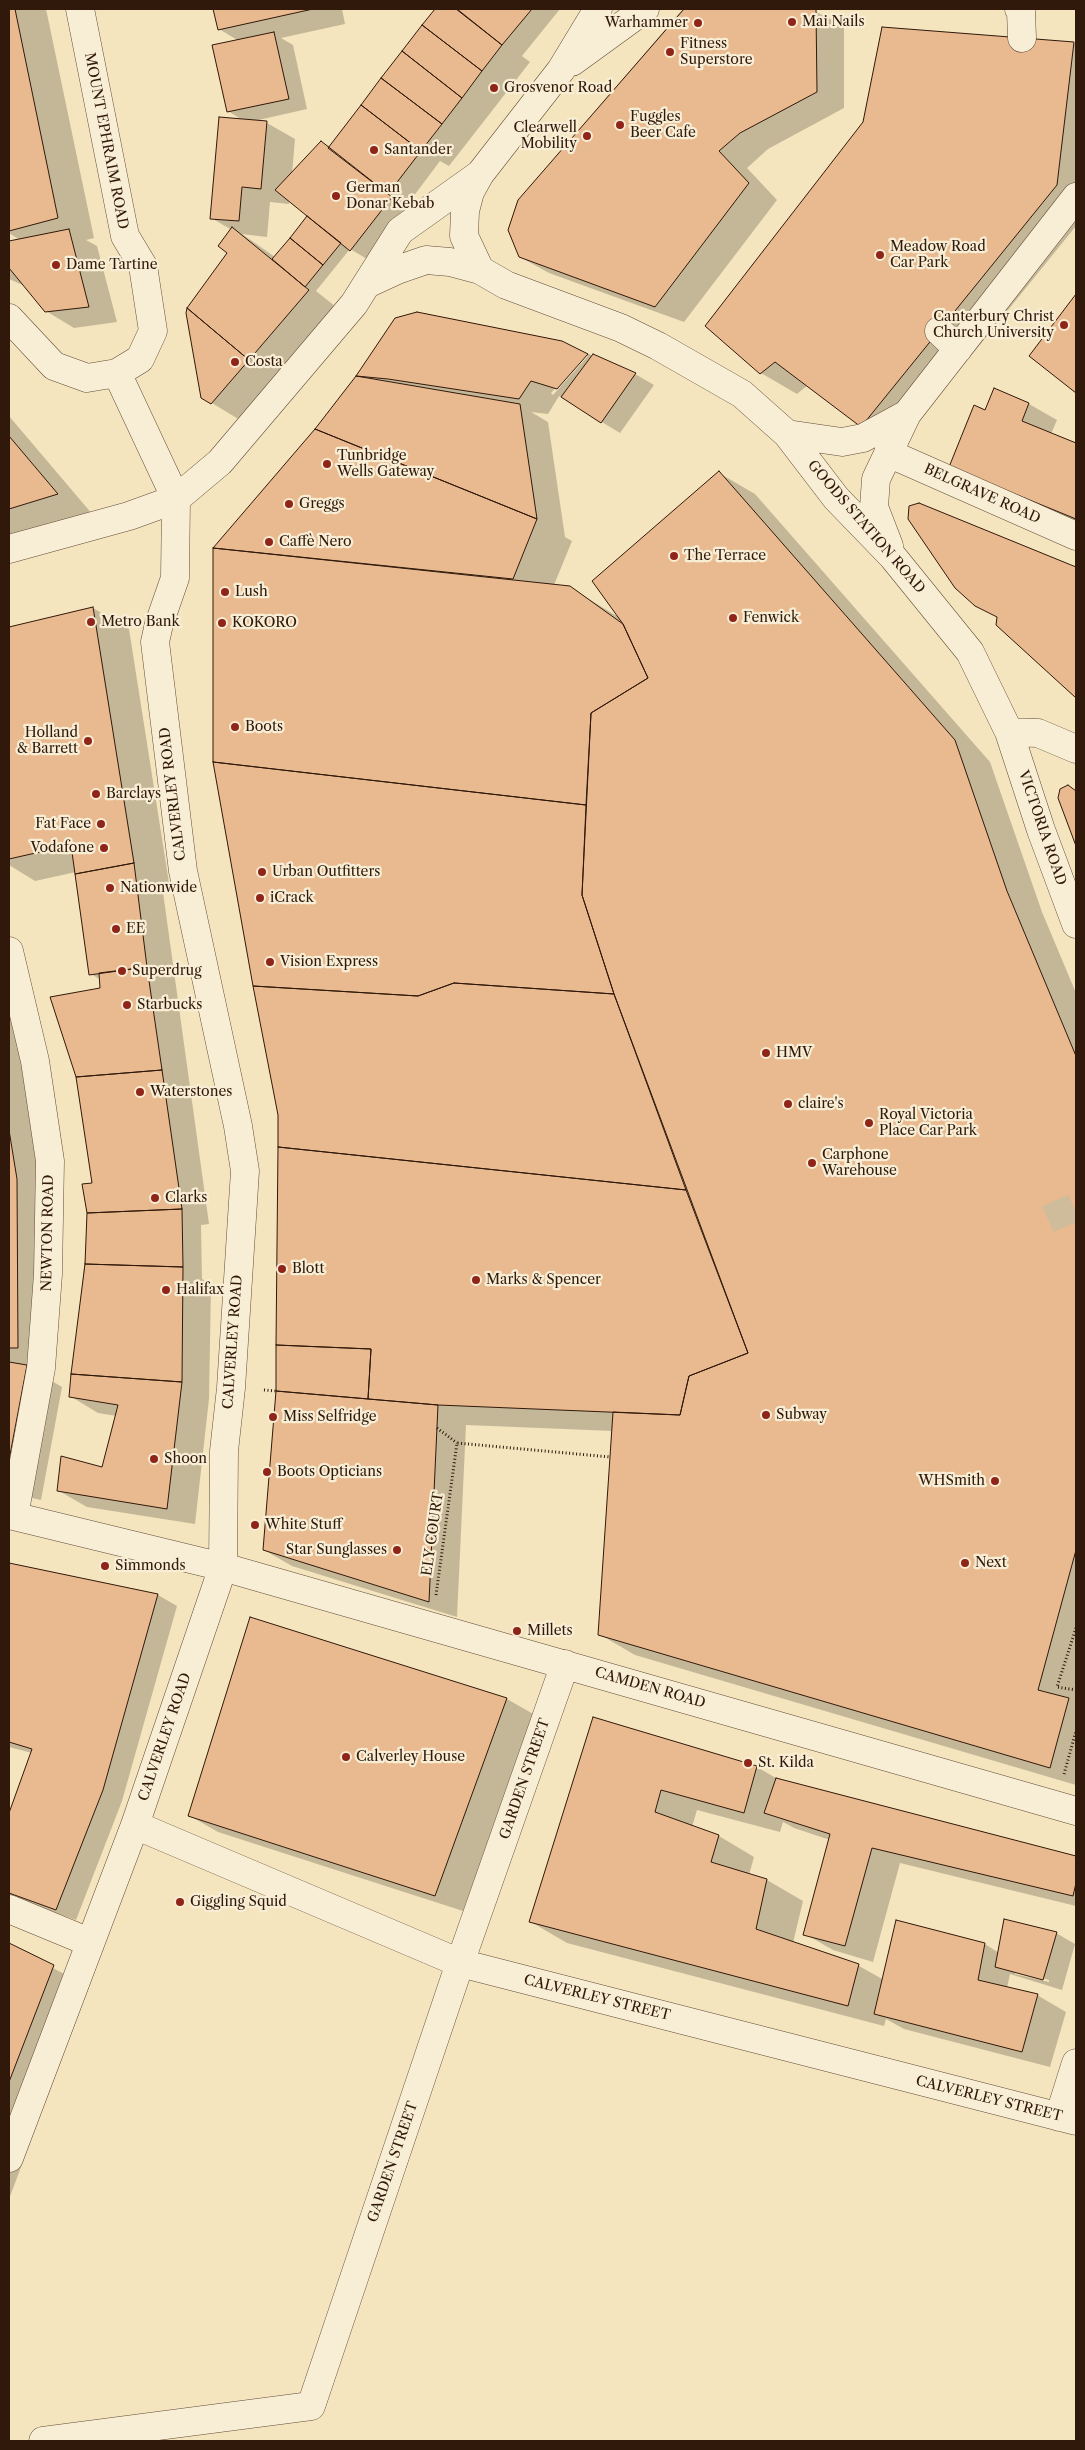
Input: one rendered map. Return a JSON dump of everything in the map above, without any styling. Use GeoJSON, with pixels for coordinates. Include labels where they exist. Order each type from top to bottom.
{"type":"FeatureCollection","features":[{"type":"Feature","properties":{"kind":"street","name":"MOUNT EPHRAIM ROAD"},"geometry":{"type":"LineString","coordinates":[[80,9],[125,236],[143,266],[153,331],[140,358],[117,372]]}},
{"type":"Feature","properties":{"kind":"street"},"geometry":{"type":"LineString","coordinates":[[480,270],[464,236],[465,210],[470,192],[480,174],[561,70],[598,9]]}},
{"type":"Feature","properties":{"kind":"street"},"geometry":{"type":"LineString","coordinates":[[561,70],[646,9]]}},
{"type":"Feature","properties":{"kind":"street"},"geometry":{"type":"LineString","coordinates":[[1018,9],[1021,11],[1022,38]]}},
{"type":"Feature","properties":{"kind":"street"},"geometry":{"type":"LineString","coordinates":[[9,549],[129,516],[176,499],[220,462],[369,283],[384,254],[400,231],[480,174]]}},
{"type":"Feature","properties":{"kind":"street"},"geometry":{"type":"LineString","coordinates":[[893,557],[874,507],[876,479],[907,414],[949,340],[1076,197]]}},
{"type":"Feature","properties":{"kind":"street"},"geometry":{"type":"LineString","coordinates":[[369,283],[426,260],[450,262],[480,270]]}},
{"type":"Feature","properties":{"kind":"street","name":"GOODS STATION ROAD"},"geometry":{"type":"LineString","coordinates":[[480,270],[506,285],[621,328],[658,346],[742,394],[786,434],[836,498],[893,557],[970,652],[1009,732]]}},
{"type":"Feature","properties":{"kind":"street"},"geometry":{"type":"LineString","coordinates":[[9,318],[54,366],[87,378],[117,372],[176,499]]}},
{"type":"Feature","properties":{"kind":"street"},"geometry":{"type":"LineString","coordinates":[[786,434],[842,442],[863,438],[907,414]]}},
{"type":"Feature","properties":{"kind":"street","name":"BELGRAVE ROAD"},"geometry":{"type":"LineString","coordinates":[[888,453],[1076,536]]}},
{"type":"Feature","properties":{"kind":"street","name":"CALVERLEY ROAD"},"geometry":{"type":"LineString","coordinates":[[9,2158],[89,1942],[135,1825],[223,1567],[224,1451],[231,1388],[245,1171],[238,1126],[183,871],[155,642],[159,624],[175,578],[176,499]]}},
{"type":"Feature","properties":{"kind":"street"},"geometry":{"type":"LineString","coordinates":[[1009,732],[1038,733],[1076,749]]}},
{"type":"Feature","properties":{"kind":"street","name":"VICTORIA ROAD"},"geometry":{"type":"LineString","coordinates":[[1009,732],[1041,830],[1076,924]]}},
{"type":"Feature","properties":{"kind":"street","name":"NEWTON ROAD"},"geometry":{"type":"LineString","coordinates":[[9,951],[35,1061],[50,1161],[48,1274],[41,1368],[11,1516]]}},
{"type":"Feature","properties":{"kind":"street","name":"CAMDEN ROAD"},"geometry":{"type":"LineString","coordinates":[[11,1516],[223,1567],[1076,1811]]}},
{"type":"Feature","properties":{"kind":"street","name":"GARDEN STREET"},"geometry":{"type":"LineString","coordinates":[[44,2441],[311,2406],[460,1963],[566,1664]]}},
{"type":"Feature","properties":{"kind":"street","name":"CALVERLEY STREET"},"geometry":{"type":"LineString","coordinates":[[135,1825],[460,1963],[1068,2119]]}},
{"type":"Feature","properties":{"kind":"street"},"geometry":{"type":"LineString","coordinates":[[9,1909],[89,1942]]}},
{"type":"Feature","properties":{"kind":"street"},"geometry":{"type":"LineString","coordinates":[[1068,2119],[1076,2063]]}},
{"type":"Feature","properties":{"kind":"path"},"geometry":{"type":"LineString","coordinates":[[437,1428],[457,1443],[610,1457]]}},
{"type":"Feature","properties":{"kind":"path","name":"ELY COURT"},"geometry":{"type":"LineString","coordinates":[[432,1627],[457,1443]]}},
{"type":"Feature","properties":{"kind":"path"},"geometry":{"type":"LineString","coordinates":[[1076,1628],[1057,1687],[1076,1690]]}},
{"type":"Feature","properties":{"kind":"path"},"geometry":{"type":"LineString","coordinates":[[1064,1772],[1076,1731]]}},
{"type":"Feature","properties":{"kind":"building"},"geometry":{"type":"Polygon","coordinates":[[[9,9],[15,9],[58,218],[9,231],[9,9]]]}},
{"type":"Feature","properties":{"kind":"building"},"geometry":{"type":"Polygon","coordinates":[[[213,9],[313,9],[218,30],[213,9]]]}},
{"type":"Feature","properties":{"kind":"building"},"geometry":{"type":"Polygon","coordinates":[[[435,9],[456,9],[502,45],[482,71],[422,25],[435,9]]]}},
{"type":"Feature","properties":{"kind":"building"},"geometry":{"type":"Polygon","coordinates":[[[457,9],[532,9],[502,45],[457,9]]]}},
{"type":"Feature","properties":{"kind":"building"},"geometry":{"type":"Polygon","coordinates":[[[684,9],[816,9],[817,92],[740,133],[719,151],[749,183],[655,307],[519,257],[508,230],[518,200],[684,9]]]}},
{"type":"Feature","properties":{"kind":"building"},"geometry":{"type":"Polygon","coordinates":[[[422,25],[482,71],[462,98],[402,51],[422,25]]]}},
{"type":"Feature","properties":{"kind":"building","name":"Meadow Road Car Park"},"geometry":{"type":"Polygon","coordinates":[[[882,27],[1074,42],[1057,185],[861,427],[775,362],[760,374],[705,326],[863,122],[882,27]]]}},
{"type":"Feature","properties":{"kind":"building"},"geometry":{"type":"Polygon","coordinates":[[[274,32],[289,99],[227,112],[212,45],[274,32]]]}},
{"type":"Feature","properties":{"kind":"building"},"geometry":{"type":"Polygon","coordinates":[[[402,51],[462,98],[442,124],[381,78],[402,51]]]}},
{"type":"Feature","properties":{"kind":"building"},"geometry":{"type":"Polygon","coordinates":[[[381,78],[442,124],[421,151],[361,105],[381,78]]]}},
{"type":"Feature","properties":{"kind":"building","name":"Santander"},"geometry":{"type":"Polygon","coordinates":[[[361,105],[421,151],[388,194],[328,148],[361,105]]]}},
{"type":"Feature","properties":{"kind":"building"},"geometry":{"type":"Polygon","coordinates":[[[219,117],[267,121],[261,189],[242,187],[239,221],[210,219],[219,117]]]}},
{"type":"Feature","properties":{"kind":"building","name":"German Donar Kebab"},"geometry":{"type":"Polygon","coordinates":[[[321,141],[392,197],[350,251],[275,190],[321,141]]]}},
{"type":"Feature","properties":{"kind":"building"},"geometry":{"type":"Polygon","coordinates":[[[307,216],[341,243],[323,265],[290,238],[307,216]]]}},
{"type":"Feature","properties":{"kind":"building"},"geometry":{"type":"Polygon","coordinates":[[[232,227],[309,290],[249,360],[187,308],[227,253],[218,246],[232,227]]]}},
{"type":"Feature","properties":{"kind":"building"},"geometry":{"type":"Polygon","coordinates":[[[69,229],[89,307],[45,312],[9,268],[9,241],[69,229]]]}},
{"type":"Feature","properties":{"kind":"building"},"geometry":{"type":"Polygon","coordinates":[[[290,238],[323,265],[305,287],[272,259],[290,238]]]}},
{"type":"Feature","properties":{"kind":"building","name":"Canterbury Christ Church University"},"geometry":{"type":"Polygon","coordinates":[[[1076,294],[1076,393],[1029,356],[1076,294]]]}},
{"type":"Feature","properties":{"kind":"building"},"geometry":{"type":"Polygon","coordinates":[[[187,308],[249,360],[211,404],[201,398],[186,313],[187,308]]]}},
{"type":"Feature","properties":{"kind":"building"},"geometry":{"type":"Polygon","coordinates":[[[417,312],[562,341],[588,354],[557,389],[531,381],[519,399],[388,379],[356,376],[395,318],[417,312]]]}},
{"type":"Feature","properties":{"kind":"building"},"geometry":{"type":"Polygon","coordinates":[[[593,354],[636,373],[601,423],[561,397],[593,354]]]}},
{"type":"Feature","properties":{"kind":"building"},"geometry":{"type":"Polygon","coordinates":[[[356,376],[520,404],[537,519],[315,429],[356,376]]]}},
{"type":"Feature","properties":{"kind":"building"},"geometry":{"type":"Polygon","coordinates":[[[994,388],[1029,403],[1022,421],[1076,443],[1076,519],[949,467],[974,405],[985,410],[994,388]]]}},
{"type":"Feature","properties":{"kind":"building"},"geometry":{"type":"Polygon","coordinates":[[[315,429],[537,519],[513,579],[213,548],[315,429]]]}},
{"type":"Feature","properties":{"kind":"building"},"geometry":{"type":"Polygon","coordinates":[[[9,436],[58,494],[9,509],[9,436]]]}},
{"type":"Feature","properties":{"kind":"building","name":"Royal Victoria Place Car Park"},"geometry":{"type":"Polygon","coordinates":[[[719,471],[955,740],[1007,891],[1076,1056],[1076,1550],[1038,1690],[1069,1698],[1050,1768],[598,1635],[613,1412],[680,1415],[689,1376],[748,1353],[614,994],[582,895],[591,713],[648,678],[623,624],[592,581],[719,471]]]}},
{"type":"Feature","properties":{"kind":"building"},"geometry":{"type":"Polygon","coordinates":[[[919,503],[1076,567],[1076,698],[996,625],[997,617],[975,606],[955,588],[908,519],[909,506],[919,503]]]}},
{"type":"Feature","properties":{"kind":"building"},"geometry":{"type":"Polygon","coordinates":[[[213,548],[570,586],[623,624],[648,678],[591,713],[586,805],[213,762],[213,548]]]}},
{"type":"Feature","properties":{"kind":"building"},"geometry":{"type":"Polygon","coordinates":[[[93,607],[134,863],[75,874],[71,845],[9,859],[9,627],[93,607]]]}},
{"type":"Feature","properties":{"kind":"building"},"geometry":{"type":"Polygon","coordinates":[[[213,762],[586,805],[582,895],[614,994],[454,983],[418,996],[253,986],[213,762]]]}},
{"type":"Feature","properties":{"kind":"building"},"geometry":{"type":"Polygon","coordinates":[[[1068,785],[1076,791],[1076,846],[1058,798],[1060,789],[1068,785]]]}},
{"type":"Feature","properties":{"kind":"building"},"geometry":{"type":"Polygon","coordinates":[[[134,863],[147,967],[89,975],[75,874],[134,863]]]}},
{"type":"Feature","properties":{"kind":"building"},"geometry":{"type":"Polygon","coordinates":[[[147,967],[162,1070],[76,1077],[50,997],[100,988],[99,973],[147,967]]]}},
{"type":"Feature","properties":{"kind":"building"},"geometry":{"type":"Polygon","coordinates":[[[454,983],[614,994],[686,1190],[278,1147],[278,1115],[253,986],[418,996],[454,983]]]}},
{"type":"Feature","properties":{"kind":"building"},"geometry":{"type":"Polygon","coordinates":[[[162,1070],[182,1209],[87,1213],[82,1184],[92,1183],[76,1077],[162,1070]]]}},
{"type":"Feature","properties":{"kind":"building"},"geometry":{"type":"Polygon","coordinates":[[[9,1130],[17,1179],[18,1348],[9,1348],[9,1130]]]}},
{"type":"Feature","properties":{"kind":"building"},"geometry":{"type":"Polygon","coordinates":[[[278,1147],[686,1190],[748,1353],[689,1376],[680,1415],[438,1405],[368,1399],[371,1349],[276,1345],[278,1147]]]}},
{"type":"Feature","properties":{"kind":"building"},"geometry":{"type":"Polygon","coordinates":[[[182,1209],[183,1267],[85,1264],[87,1213],[182,1209]]]}},
{"type":"Feature","properties":{"kind":"building"},"geometry":{"type":"Polygon","coordinates":[[[85,1264],[183,1267],[182,1382],[71,1374],[85,1264]]]}},
{"type":"Feature","properties":{"kind":"building"},"geometry":{"type":"Polygon","coordinates":[[[276,1345],[371,1349],[368,1399],[276,1391],[276,1345]]]}},
{"type":"Feature","properties":{"kind":"building"},"geometry":{"type":"Polygon","coordinates":[[[9,1362],[27,1365],[9,1460],[9,1362]]]}},
{"type":"Feature","properties":{"kind":"building"},"geometry":{"type":"Polygon","coordinates":[[[71,1374],[182,1382],[167,1509],[57,1491],[61,1456],[102,1467],[118,1405],[69,1397],[71,1374]]]}},
{"type":"Feature","properties":{"kind":"building"},"geometry":{"type":"Polygon","coordinates":[[[276,1391],[438,1405],[429,1602],[263,1550],[276,1391]]]}},
{"type":"Feature","properties":{"kind":"building"},"geometry":{"type":"Polygon","coordinates":[[[9,1563],[158,1594],[103,1790],[56,1910],[9,1893],[9,1813],[32,1749],[9,1742],[9,1563]]]}},
{"type":"Feature","properties":{"kind":"building","name":"Calverley House"},"geometry":{"type":"Polygon","coordinates":[[[250,1617],[507,1698],[435,1896],[188,1816],[250,1617]]]}},
{"type":"Feature","properties":{"kind":"building"},"geometry":{"type":"Polygon","coordinates":[[[593,1717],[757,1766],[744,1813],[661,1790],[655,1812],[719,1835],[711,1862],[767,1879],[756,1929],[859,1964],[848,2006],[529,1922],[593,1717]]]}},
{"type":"Feature","properties":{"kind":"building"},"geometry":{"type":"Polygon","coordinates":[[[776,1778],[1076,1856],[1076,1883],[1073,1896],[872,1848],[845,1946],[803,1935],[830,1834],[764,1813],[776,1778]]]}},
{"type":"Feature","properties":{"kind":"building"},"geometry":{"type":"Polygon","coordinates":[[[1004,1919],[1057,1932],[1043,1980],[995,1967],[1004,1919]]]}},
{"type":"Feature","properties":{"kind":"building"},"geometry":{"type":"Polygon","coordinates":[[[896,1920],[985,1943],[978,1980],[1038,1994],[1022,2052],[874,2014],[896,1920]]]}},
{"type":"Feature","properties":{"kind":"building"},"geometry":{"type":"Polygon","coordinates":[[[9,1943],[54,1965],[9,2082],[9,1943]]]}},
{"type":"Feature","properties":{"kind":"tunnel"},"geometry":{"type":"LineString","coordinates":[[1048,1219],[1076,1207]]}},
{"type":"Feature","properties":{"kind":"place","name":"Mai Nails"},"geometry":{"type":"Point","coordinates":[792,22]}},
{"type":"Feature","properties":{"kind":"place","name":"Warhammer"},"geometry":{"type":"Point","coordinates":[698,23]}},
{"type":"Feature","properties":{"kind":"place","name":"Fitness Superstore"},"geometry":{"type":"Point","coordinates":[670,52]}},
{"type":"Feature","properties":{"kind":"place","name":"Grosvenor Road"},"geometry":{"type":"Point","coordinates":[494,88]}},
{"type":"Feature","properties":{"kind":"place","name":"Fuggles Beer Cafe"},"geometry":{"type":"Point","coordinates":[620,125]}},
{"type":"Feature","properties":{"kind":"place","name":"Clearwell Mobility"},"geometry":{"type":"Point","coordinates":[587,136]}},
{"type":"Feature","properties":{"kind":"place","name":"Santander"},"geometry":{"type":"Point","coordinates":[374,150]}},
{"type":"Feature","properties":{"kind":"place","name":"German Donar Kebab"},"geometry":{"type":"Point","coordinates":[336,196]}},
{"type":"Feature","properties":{"kind":"place","name":"Meadow Road Car Park"},"geometry":{"type":"Point","coordinates":[880,255]}},
{"type":"Feature","properties":{"kind":"place","name":"Dame Tartine"},"geometry":{"type":"Point","coordinates":[56,265]}},
{"type":"Feature","properties":{"kind":"place","name":"Canterbury Christ Church University"},"geometry":{"type":"Point","coordinates":[1064,325]}},
{"type":"Feature","properties":{"kind":"place","name":"Costa"},"geometry":{"type":"Point","coordinates":[235,362]}},
{"type":"Feature","properties":{"kind":"place","name":"Tunbridge Wells Gateway"},"geometry":{"type":"Point","coordinates":[327,464]}},
{"type":"Feature","properties":{"kind":"place","name":"Greggs"},"geometry":{"type":"Point","coordinates":[289,504]}},
{"type":"Feature","properties":{"kind":"place","name":"Caffè Nero"},"geometry":{"type":"Point","coordinates":[269,542]}},
{"type":"Feature","properties":{"kind":"place","name":"The Terrace"},"geometry":{"type":"Point","coordinates":[674,556]}},
{"type":"Feature","properties":{"kind":"place","name":"Lush"},"geometry":{"type":"Point","coordinates":[225,592]}},
{"type":"Feature","properties":{"kind":"place","name":"Fenwick"},"geometry":{"type":"Point","coordinates":[733,618]}},
{"type":"Feature","properties":{"kind":"place","name":"Metro Bank"},"geometry":{"type":"Point","coordinates":[91,622]}},
{"type":"Feature","properties":{"kind":"place","name":"KOKORO"},"geometry":{"type":"Point","coordinates":[222,623]}},
{"type":"Feature","properties":{"kind":"place","name":"Boots"},"geometry":{"type":"Point","coordinates":[235,727]}},
{"type":"Feature","properties":{"kind":"place","name":"Holland & Barrett"},"geometry":{"type":"Point","coordinates":[88,741]}},
{"type":"Feature","properties":{"kind":"place","name":"Barclays"},"geometry":{"type":"Point","coordinates":[96,794]}},
{"type":"Feature","properties":{"kind":"place","name":"Fat Face"},"geometry":{"type":"Point","coordinates":[101,824]}},
{"type":"Feature","properties":{"kind":"place","name":"Vodafone"},"geometry":{"type":"Point","coordinates":[104,848]}},
{"type":"Feature","properties":{"kind":"place","name":"Urban Outfitters"},"geometry":{"type":"Point","coordinates":[262,872]}},
{"type":"Feature","properties":{"kind":"place","name":"Nationwide"},"geometry":{"type":"Point","coordinates":[110,888]}},
{"type":"Feature","properties":{"kind":"place","name":"iCrack"},"geometry":{"type":"Point","coordinates":[260,898]}},
{"type":"Feature","properties":{"kind":"place","name":"EE"},"geometry":{"type":"Point","coordinates":[116,929]}},
{"type":"Feature","properties":{"kind":"place","name":"Vision Express"},"geometry":{"type":"Point","coordinates":[270,962]}},
{"type":"Feature","properties":{"kind":"place","name":"Superdrug"},"geometry":{"type":"Point","coordinates":[122,971]}},
{"type":"Feature","properties":{"kind":"place","name":"Starbucks"},"geometry":{"type":"Point","coordinates":[127,1005]}},
{"type":"Feature","properties":{"kind":"place","name":"HMV"},"geometry":{"type":"Point","coordinates":[766,1053]}},
{"type":"Feature","properties":{"kind":"place","name":"Waterstones"},"geometry":{"type":"Point","coordinates":[140,1092]}},
{"type":"Feature","properties":{"kind":"place","name":"claire's"},"geometry":{"type":"Point","coordinates":[788,1104]}},
{"type":"Feature","properties":{"kind":"place","name":"Royal Victoria Place Car Park"},"geometry":{"type":"Point","coordinates":[869,1123]}},
{"type":"Feature","properties":{"kind":"place","name":"Carphone Warehouse"},"geometry":{"type":"Point","coordinates":[812,1163]}},
{"type":"Feature","properties":{"kind":"place","name":"Clarks"},"geometry":{"type":"Point","coordinates":[155,1198]}},
{"type":"Feature","properties":{"kind":"place","name":"Blott"},"geometry":{"type":"Point","coordinates":[282,1269]}},
{"type":"Feature","properties":{"kind":"place","name":"Marks & Spencer"},"geometry":{"type":"Point","coordinates":[476,1280]}},
{"type":"Feature","properties":{"kind":"place","name":"Halifax"},"geometry":{"type":"Point","coordinates":[166,1290]}},
{"type":"Feature","properties":{"kind":"place","name":"Subway"},"geometry":{"type":"Point","coordinates":[766,1415]}},
{"type":"Feature","properties":{"kind":"place","name":"Miss Selfridge"},"geometry":{"type":"Point","coordinates":[273,1417]}},
{"type":"Feature","properties":{"kind":"place","name":"Shoon"},"geometry":{"type":"Point","coordinates":[154,1459]}},
{"type":"Feature","properties":{"kind":"place","name":"Boots Opticians"},"geometry":{"type":"Point","coordinates":[267,1472]}},
{"type":"Feature","properties":{"kind":"place","name":"WHSmith"},"geometry":{"type":"Point","coordinates":[995,1481]}},
{"type":"Feature","properties":{"kind":"place","name":"White Stuff"},"geometry":{"type":"Point","coordinates":[255,1525]}},
{"type":"Feature","properties":{"kind":"place","name":"Star Sunglasses"},"geometry":{"type":"Point","coordinates":[397,1550]}},
{"type":"Feature","properties":{"kind":"place","name":"Next"},"geometry":{"type":"Point","coordinates":[965,1563]}},
{"type":"Feature","properties":{"kind":"place","name":"Simmonds"},"geometry":{"type":"Point","coordinates":[105,1566]}},
{"type":"Feature","properties":{"kind":"place","name":"Millets"},"geometry":{"type":"Point","coordinates":[517,1631]}},
{"type":"Feature","properties":{"kind":"place","name":"Calverley House"},"geometry":{"type":"Point","coordinates":[346,1757]}},
{"type":"Feature","properties":{"kind":"place","name":"St. Kilda"},"geometry":{"type":"Point","coordinates":[748,1763]}},
{"type":"Feature","properties":{"kind":"place","name":"Giggling Squid"},"geometry":{"type":"Point","coordinates":[180,1902]}}]}
